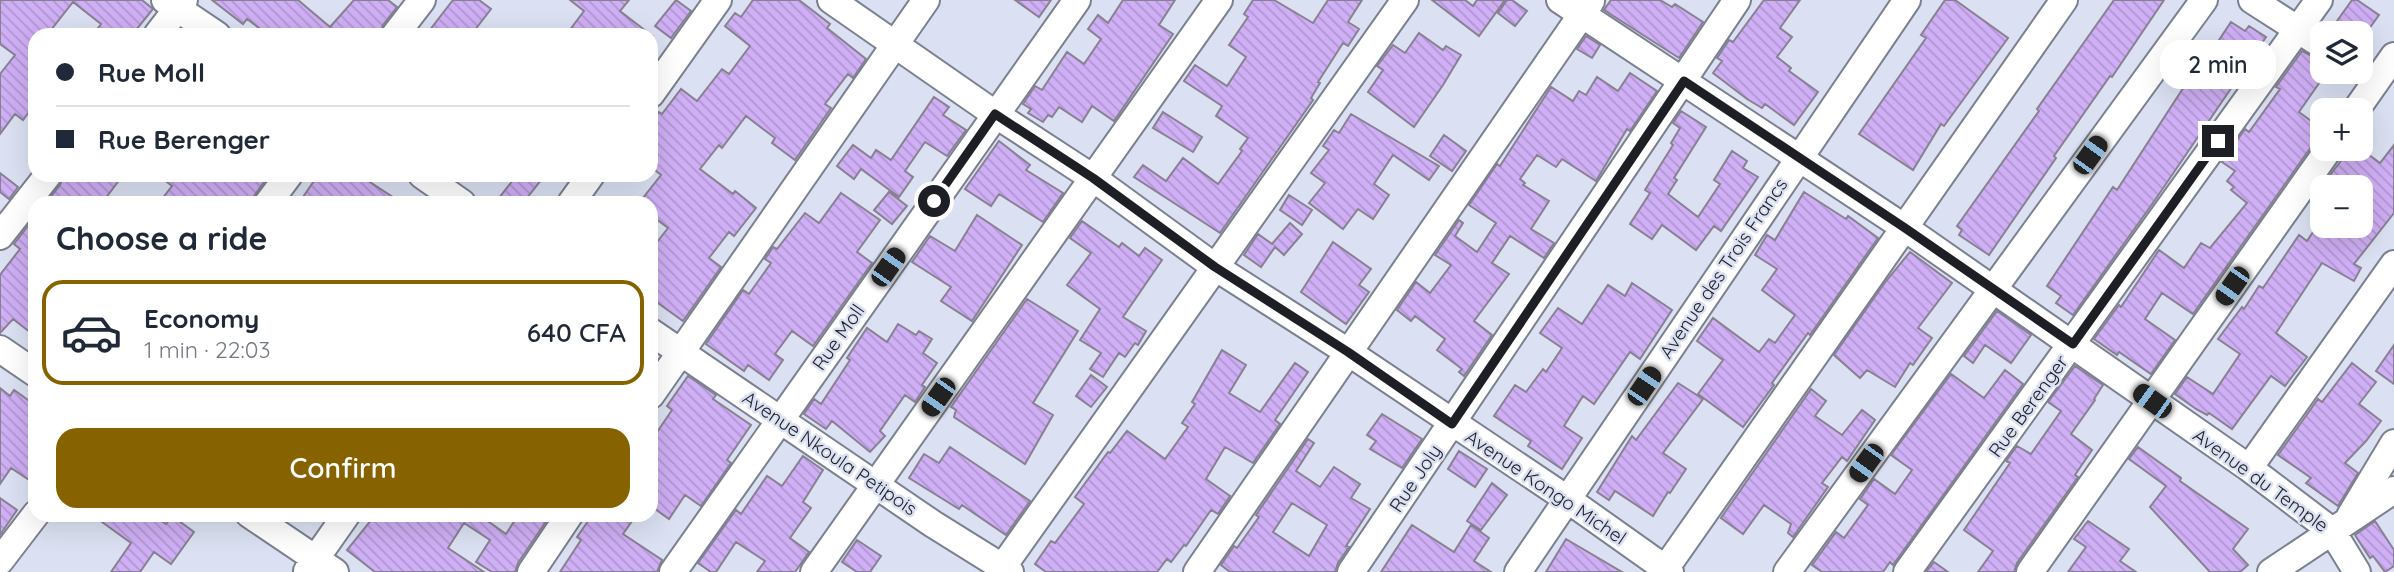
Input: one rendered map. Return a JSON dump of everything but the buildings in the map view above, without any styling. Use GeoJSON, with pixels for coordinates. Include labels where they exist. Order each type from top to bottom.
{"type":"FeatureCollection","features":[{"type":"Feature","properties":{"kind":"street"},"geometry":{"type":"LineString","coordinates":[[400,28],[422,0]]}},
{"type":"Feature","properties":{"kind":"street"},"geometry":{"type":"LineString","coordinates":[[658,84],[718,0]]}},
{"type":"Feature","properties":{"kind":"street","name":"Avenue Kongo Michel"},"geometry":{"type":"LineString","coordinates":[[831,0],[995,114],[1093,178],[1215,267],[1348,352],[1567,499],[1666,571]]}},
{"type":"Feature","properties":{"kind":"street"},"geometry":{"type":"LineString","coordinates":[[658,385],[926,0]]}},
{"type":"Feature","properties":{"kind":"street","name":"Rue Moll"},"geometry":{"type":"LineString","coordinates":[[673,572],[1077,0]]}},
{"type":"Feature","properties":{"kind":"street"},"geometry":{"type":"LineString","coordinates":[[814,572],[1219,0]]}},
{"type":"Feature","properties":{"kind":"street"},"geometry":{"type":"LineString","coordinates":[[1004,570],[1405,0]]}},
{"type":"Feature","properties":{"kind":"street","name":"Avenue du Temple"},"geometry":{"type":"LineString","coordinates":[[1560,0],[1587,7],[1684,81],[1993,288],[2152,401],[2339,528],[2357,572]]}},
{"type":"Feature","properties":{"kind":"street","name":"Rue Joly"},"geometry":{"type":"LineString","coordinates":[[1352,572],[1737,0]]}},
{"type":"Feature","properties":{"kind":"street","name":"Avenue des Trois Francs"},"geometry":{"type":"LineString","coordinates":[[1518,572],[1907,0]]}},
{"type":"Feature","properties":{"kind":"street"},"geometry":{"type":"LineString","coordinates":[[1666,571],[2064,0]]}},
{"type":"Feature","properties":{"kind":"street"},"geometry":{"type":"LineString","coordinates":[[1787,572],[2204,0]]}},
{"type":"Feature","properties":{"kind":"street"},"geometry":{"type":"LineString","coordinates":[[2252,0],[2310,37]]}},
{"type":"Feature","properties":{"kind":"street","name":"Rue Berenger"},"geometry":{"type":"LineString","coordinates":[[1907,572],[2319,0]]}},
{"type":"Feature","properties":{"kind":"street"},"geometry":{"type":"LineString","coordinates":[[161,28],[176,3],[208,28]]}},
{"type":"Feature","properties":{"kind":"street"},"geometry":{"type":"LineString","coordinates":[[1197,572],[1587,7]]}},
{"type":"Feature","properties":{"kind":"street"},"geometry":{"type":"LineString","coordinates":[[2365,98],[2394,56]]}},
{"type":"Feature","properties":{"kind":"street"},"geometry":{"type":"LineString","coordinates":[[2030,572],[2321,161]]}},
{"type":"Feature","properties":{"kind":"street"},"geometry":{"type":"LineString","coordinates":[[31,196],[42,182]]}},
{"type":"Feature","properties":{"kind":"street"},"geometry":{"type":"LineString","coordinates":[[432,182],[452,196]]}},
{"type":"Feature","properties":{"kind":"street"},"geometry":{"type":"LineString","coordinates":[[0,236],[28,200]]}},
{"type":"Feature","properties":{"kind":"street"},"geometry":{"type":"LineString","coordinates":[[2249,468],[2394,264]]}},
{"type":"Feature","properties":{"kind":"street","name":"Avenue Nkoula Petipois"},"geometry":{"type":"LineString","coordinates":[[658,336],[1004,570]]}},
{"type":"Feature","properties":{"kind":"street"},"geometry":{"type":"LineString","coordinates":[[0,349],[28,368]]}},
{"type":"Feature","properties":{"kind":"street"},"geometry":{"type":"LineString","coordinates":[[2339,528],[2394,443]]}},
{"type":"Feature","properties":{"kind":"street"},"geometry":{"type":"LineString","coordinates":[[2271,572],[2394,490]]}},
{"type":"Feature","properties":{"kind":"street"},"geometry":{"type":"LineString","coordinates":[[0,561],[30,522]]}},
{"type":"Feature","properties":{"kind":"street"},"geometry":{"type":"LineString","coordinates":[[259,522],[319,567],[343,522]]}},
{"type":"Feature","properties":{"kind":"street"},"geometry":{"type":"LineString","coordinates":[[531,572],[565,522]]}},
{"type":"Feature","properties":{"kind":"route"},"geometry":{"type":"LineString","coordinates":[[934,201],[995,114],[1093,178],[1215,267],[1348,352],[1452,424],[1684,81],[2073,344],[2218,141]]}}]}
